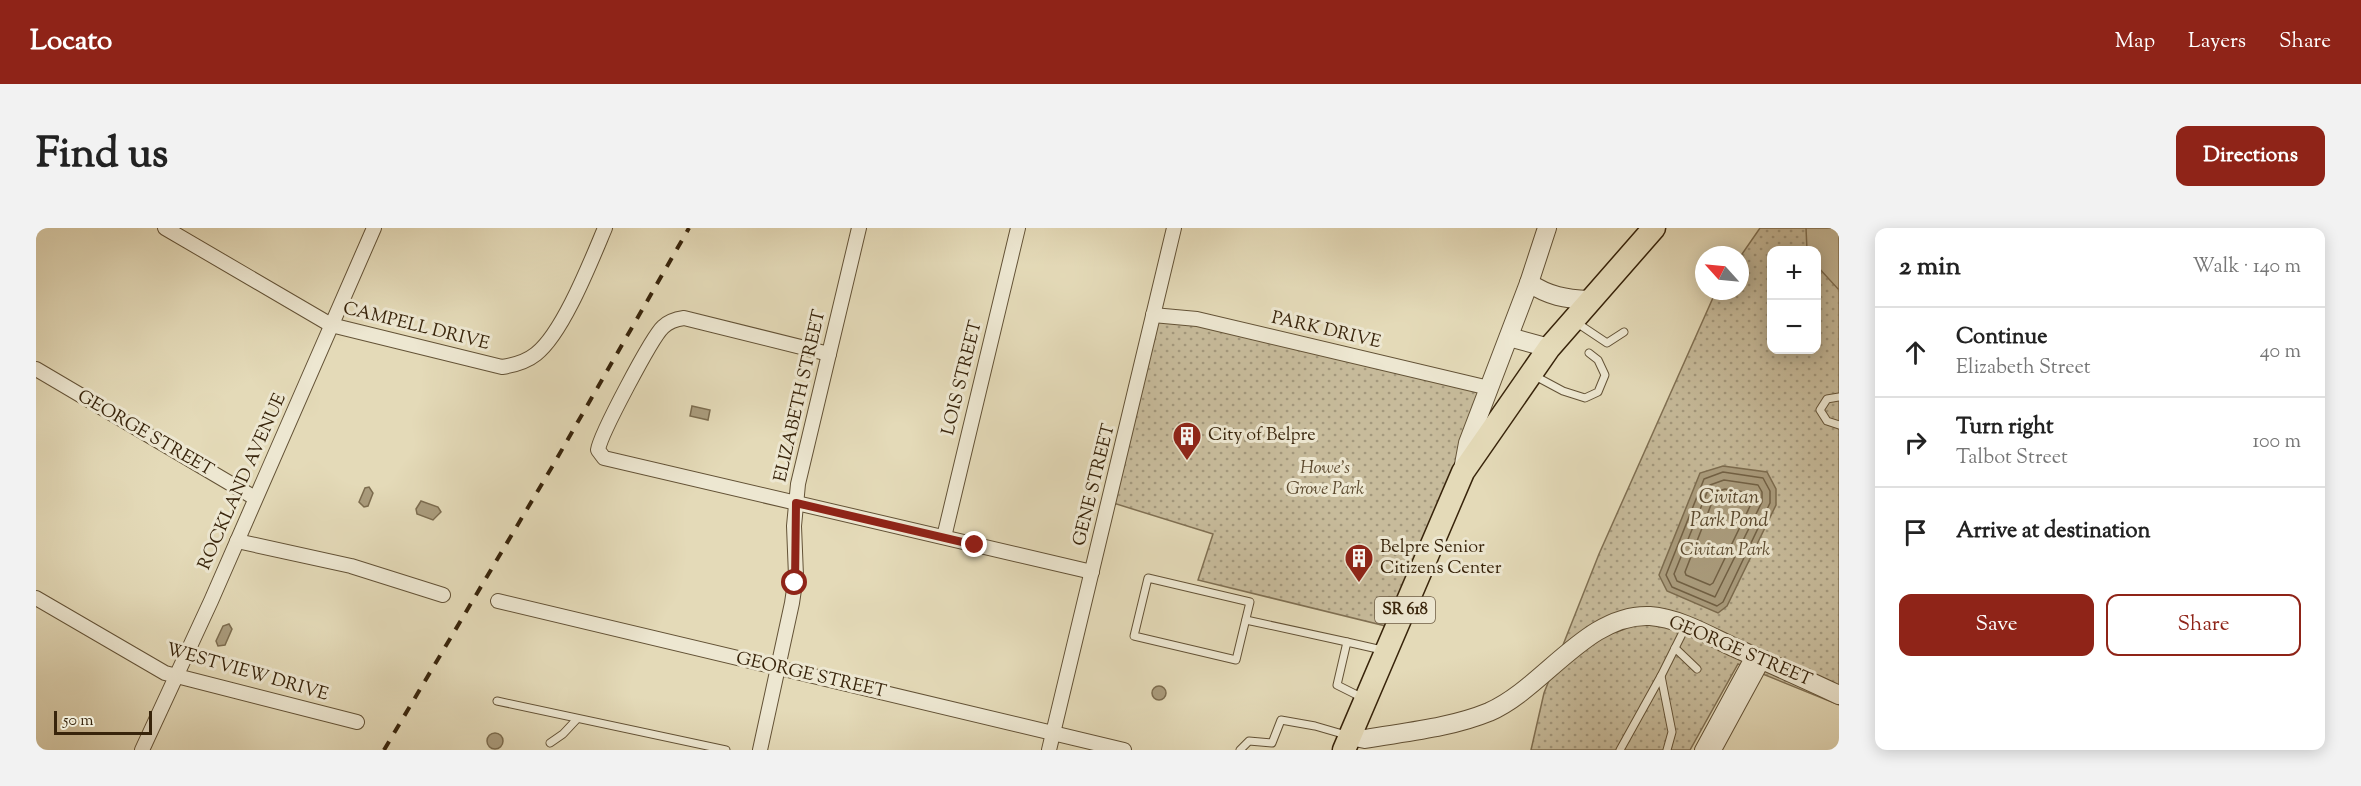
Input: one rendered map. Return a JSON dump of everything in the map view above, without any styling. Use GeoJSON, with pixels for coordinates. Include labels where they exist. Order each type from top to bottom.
{"type":"FeatureCollection","features":[{"type":"Feature","properties":{"kind":"main road","name":"SR 618"},"geometry":{"type":"LineString","coordinates":[[1347,743],[1463,472],[1549,348],[1588,300],[1654,228]]}},
{"type":"Feature","properties":{"kind":"street","name":"CAMPELL DRIVE"},"geometry":{"type":"LineString","coordinates":[[165,228],[331,325],[502,367],[526,361],[538,353],[556,329],[583,278],[605,228]]}},
{"type":"Feature","properties":{"kind":"street","name":"ROCKLAND AVENUE"},"geometry":{"type":"LineString","coordinates":[[142,750],[237,541],[374,228]]}},
{"type":"Feature","properties":{"kind":"street","name":"ELIZABETH STREET"},"geometry":{"type":"LineString","coordinates":[[760,750],[796,576],[798,484],[859,228]]}},
{"type":"Feature","properties":{"kind":"street","name":"LOIS STREET"},"geometry":{"type":"LineString","coordinates":[[944,537],[1018,228]]}},
{"type":"Feature","properties":{"kind":"street","name":"GENE STREET"},"geometry":{"type":"LineString","coordinates":[[1049,750],[1174,228]]}},
{"type":"Feature","properties":{"kind":"street"},"geometry":{"type":"LineString","coordinates":[[1463,472],[1468,443],[1529,284],[1547,228]]}},
{"type":"Feature","properties":{"kind":"street"},"geometry":{"type":"LineString","coordinates":[[1529,284],[1546,294],[1564,299],[1588,300]]}},
{"type":"Feature","properties":{"kind":"street","name":"PARK DRIVE"},"geometry":{"type":"LineString","coordinates":[[1153,315],[1197,319],[1489,388]]}},
{"type":"Feature","properties":{"kind":"street"},"geometry":{"type":"LineString","coordinates":[[829,354],[684,318],[672,321],[657,334],[605,427],[598,450],[604,458],[1092,572]]}},
{"type":"Feature","properties":{"kind":"street"},"geometry":{"type":"LineString","coordinates":[[1509,337],[1549,348]]}},
{"type":"Feature","properties":{"kind":"street","name":"GEORGE STREET"},"geometry":{"type":"LineString","coordinates":[[36,369],[255,498]]}},
{"type":"Feature","properties":{"kind":"street"},"geometry":{"type":"LineString","coordinates":[[237,541],[351,566],[443,595]]}},
{"type":"Feature","properties":{"kind":"street","name":"WESTVIEW DRIVE"},"geometry":{"type":"LineString","coordinates":[[36,598],[165,673],[357,722]]}},
{"type":"Feature","properties":{"kind":"street","name":"GEORGE STREET"},"geometry":{"type":"LineString","coordinates":[[498,602],[1124,750]]}},
{"type":"Feature","properties":{"kind":"street","name":"GEORGE STREET"},"geometry":{"type":"LineString","coordinates":[[1347,743],[1451,723],[1490,711],[1512,699],[1591,635],[1615,621],[1653,616],[1684,625],[1839,695]]}},
{"type":"Feature","properties":{"kind":"street"},"geometry":{"type":"LineString","coordinates":[[1702,750],[1758,658]]}},
{"type":"Feature","properties":{"kind":"street"},"geometry":{"type":"LineString","coordinates":[[1714,750],[1758,658]]}},
{"type":"Feature","properties":{"kind":"lane"},"geometry":{"type":"LineString","coordinates":[[1572,319],[1607,343],[1624,332]]}},
{"type":"Feature","properties":{"kind":"lane"},"geometry":{"type":"LineString","coordinates":[[1530,374],[1563,391],[1585,398],[1598,392],[1605,375],[1598,360],[1589,353]]}},
{"type":"Feature","properties":{"kind":"lane"},"geometry":{"type":"LineString","coordinates":[[1839,397],[1827,399],[1820,410],[1827,421],[1839,425]]}},
{"type":"Feature","properties":{"kind":"lane"},"geometry":{"type":"LineString","coordinates":[[1148,578],[1250,602],[1245,620],[1236,660],[1134,636],[1148,578]]}},
{"type":"Feature","properties":{"kind":"lane"},"geometry":{"type":"LineString","coordinates":[[1245,620],[1387,652]]}},
{"type":"Feature","properties":{"kind":"lane"},"geometry":{"type":"LineString","coordinates":[[1620,750],[1675,648],[1684,625]]}},
{"type":"Feature","properties":{"kind":"lane"},"geometry":{"type":"LineString","coordinates":[[1347,642],[1337,685],[1366,699]]}},
{"type":"Feature","properties":{"kind":"lane"},"geometry":{"type":"LineString","coordinates":[[1675,648],[1697,669]]}},
{"type":"Feature","properties":{"kind":"lane"},"geometry":{"type":"LineString","coordinates":[[1660,676],[1672,732],[1667,750]]}},
{"type":"Feature","properties":{"kind":"lane"},"geometry":{"type":"LineString","coordinates":[[497,701],[726,750]]}},
{"type":"Feature","properties":{"kind":"lane"},"geometry":{"type":"LineString","coordinates":[[550,743],[563,734],[577,718]]}},
{"type":"Feature","properties":{"kind":"lane"},"geometry":{"type":"LineString","coordinates":[[1240,750],[1249,741],[1272,743],[1281,720],[1315,726],[1347,743]]}},
{"type":"Feature","properties":{"kind":"green space","name":"Civitan Park"},"geometry":{"type":"Polygon","coordinates":[[[1760,228],[1839,228],[1839,705],[1738,664],[1690,750],[1531,750],[1544,693],[1599,554],[1712,300],[1749,300],[1748,246],[1760,228]]]}},
{"type":"Feature","properties":{"kind":"green space"},"geometry":{"type":"Polygon","coordinates":[[[1806,228],[1839,228],[1839,290],[1821,270],[1821,246],[1807,246],[1806,228]]]}},
{"type":"Feature","properties":{"kind":"green space","name":"Howe’s Grove Park"},"geometry":{"type":"Polygon","coordinates":[[[1153,315],[1489,388],[1398,629],[1198,580],[1213,534],[1110,502],[1153,315]]]}},
{"type":"Feature","properties":{"kind":"water"},"geometry":{"type":"Polygon","coordinates":[[[692,406],[710,410],[708,420],[690,416],[692,406]]]}},
{"type":"Feature","properties":{"kind":"water","name":"Civitan Park Pond"},"geometry":{"type":"Polygon","coordinates":[[[1723,466],[1767,472],[1776,489],[1776,505],[1727,606],[1718,613],[1667,591],[1659,575],[1700,473],[1723,466]]]}},
{"type":"Feature","properties":{"kind":"water"},"geometry":{"type":"Polygon","coordinates":[[[369,487],[373,493],[368,506],[364,507],[359,502],[365,488],[369,487]]]}},
{"type":"Feature","properties":{"kind":"water"},"geometry":{"type":"Polygon","coordinates":[[[421,501],[438,507],[441,512],[433,520],[417,514],[416,509],[421,501]]]}},
{"type":"Feature","properties":{"kind":"water"},"geometry":{"type":"Polygon","coordinates":[[[229,624],[232,629],[225,645],[218,646],[216,641],[223,626],[229,624]]]}},
{"type":"Feature","properties":{"kind":"water"},"geometry":{"type":"Polygon","coordinates":[[[1159,686],[1164,688],[1166,693],[1164,698],[1159,700],[1154,698],[1152,693],[1154,688],[1159,686]]]}},
{"type":"Feature","properties":{"kind":"water"},"geometry":{"type":"Polygon","coordinates":[[[492,733],[498,733],[503,741],[501,747],[492,749],[487,744],[487,738],[492,733]]]}},
{"type":"Feature","properties":{"kind":"railway"},"geometry":{"type":"LineString","coordinates":[[384,750],[552,467],[689,228]]}},
{"type":"Feature","properties":{"kind":"place","name":"City of Belpre"},"geometry":{"type":"Point","coordinates":[1187,462]}},
{"type":"Feature","properties":{"kind":"place","name":"Belpre Senior Citizens Center"},"geometry":{"type":"Point","coordinates":[1359,584]}},
{"type":"Feature","properties":{"kind":"route"},"geometry":{"type":"LineString","coordinates":[[795,583],[796,503],[975,545]]}}]}
